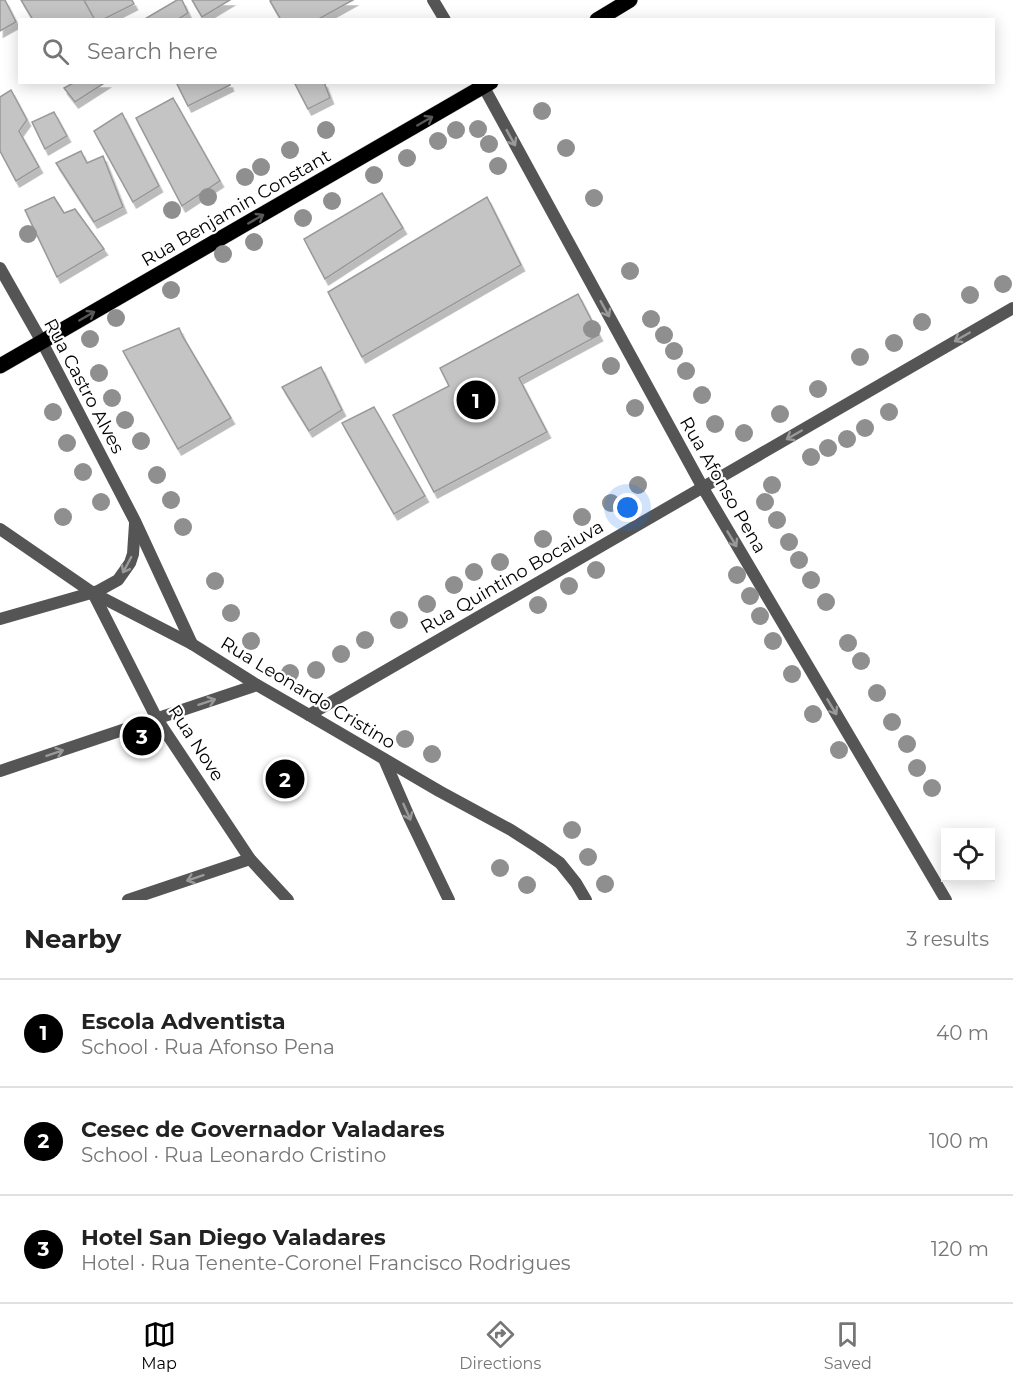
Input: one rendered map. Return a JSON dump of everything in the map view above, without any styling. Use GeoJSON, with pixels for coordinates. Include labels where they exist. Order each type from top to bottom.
{"type":"FeatureCollection","features":[{"type":"Feature","properties":{"kind":"main road"},"geometry":{"type":"LineString","coordinates":[[600,18],[630,0]]}},
{"type":"Feature","properties":{"kind":"main road","name":"Rua Benjamin Constant"},"geometry":{"type":"LineString","coordinates":[[0,366],[485,84]]}},
{"type":"Feature","properties":{"kind":"street"},"geometry":{"type":"LineString","coordinates":[[434,0],[444,18]]}},
{"type":"Feature","properties":{"kind":"street","name":"Rua Afonso Pena"},"geometry":{"type":"LineString","coordinates":[[485,84],[703,488],[946,900]]}},
{"type":"Feature","properties":{"kind":"street","name":"Rua Castro Alves"},"geometry":{"type":"LineString","coordinates":[[0,268],[42,342],[135,521],[192,644]]}},
{"type":"Feature","properties":{"kind":"street","name":"Rua Quintino Bocaiuva"},"geometry":{"type":"LineString","coordinates":[[309,715],[1013,308]]}},
{"type":"Feature","properties":{"kind":"street"},"geometry":{"type":"LineString","coordinates":[[0,619],[98,591],[118,580],[130,563],[133,554],[135,521]]}},
{"type":"Feature","properties":{"kind":"street","name":"Rua Leonardo Cristino"},"geometry":{"type":"LineString","coordinates":[[0,529],[93,592],[192,644],[257,685],[438,791],[511,830],[560,863],[586,900]]}},
{"type":"Feature","properties":{"kind":"street","name":"Rua Nove"},"geometry":{"type":"LineString","coordinates":[[93,592],[157,719],[250,859],[288,900]]}},
{"type":"Feature","properties":{"kind":"street"},"geometry":{"type":"LineString","coordinates":[[0,771],[257,685]]}},
{"type":"Feature","properties":{"kind":"street"},"geometry":{"type":"LineString","coordinates":[[384,759],[449,900]]}},
{"type":"Feature","properties":{"kind":"street"},"geometry":{"type":"LineString","coordinates":[[128,900],[250,859]]}},
{"type":"Feature","properties":{"kind":"building"},"geometry":{"type":"Polygon","coordinates":[[[0,0],[5,0],[16,22],[0,31],[0,0]]]}},
{"type":"Feature","properties":{"kind":"building"},"geometry":{"type":"Polygon","coordinates":[[[21,0],[84,0],[94,18],[32,18],[21,0]]]}},
{"type":"Feature","properties":{"kind":"building"},"geometry":{"type":"Polygon","coordinates":[[[84,0],[132,0],[134,4],[106,18],[94,18],[84,0]]]}},
{"type":"Feature","properties":{"kind":"building"},"geometry":{"type":"Polygon","coordinates":[[[177,0],[182,0],[188,13],[180,18],[146,18],[177,0]]]}},
{"type":"Feature","properties":{"kind":"building"},"geometry":{"type":"Polygon","coordinates":[[[192,0],[230,0],[202,17],[192,0]]]}},
{"type":"Feature","properties":{"kind":"building"},"geometry":{"type":"Polygon","coordinates":[[[353,0],[321,18],[280,18],[270,1],[353,0]]]}},
{"type":"Feature","properties":{"kind":"building"},"geometry":{"type":"Polygon","coordinates":[[[71,84],[103,84],[75,102],[64,88],[71,84]]]}},
{"type":"Feature","properties":{"kind":"building"},"geometry":{"type":"Polygon","coordinates":[[[177,84],[230,84],[230,85],[188,106],[177,84]]]}},
{"type":"Feature","properties":{"kind":"building"},"geometry":{"type":"Polygon","coordinates":[[[295,84],[325,84],[330,98],[308,109],[295,84]]]}},
{"type":"Feature","properties":{"kind":"building"},"geometry":{"type":"Polygon","coordinates":[[[11,90],[27,120],[19,131],[39,167],[16,181],[0,151],[0,97],[11,90]]]}},
{"type":"Feature","properties":{"kind":"building"},"geometry":{"type":"Polygon","coordinates":[[[173,98],[220,181],[182,206],[136,118],[173,98]]]}},
{"type":"Feature","properties":{"kind":"building"},"geometry":{"type":"Polygon","coordinates":[[[54,112],[67,136],[45,149],[32,122],[54,112]]]}},
{"type":"Feature","properties":{"kind":"building"},"geometry":{"type":"Polygon","coordinates":[[[122,113],[159,186],[133,202],[94,131],[122,113]]]}},
{"type":"Feature","properties":{"kind":"building"},"geometry":{"type":"Polygon","coordinates":[[[81,151],[87,163],[103,156],[123,207],[94,222],[56,163],[81,151]]]}},
{"type":"Feature","properties":{"kind":"building"},"geometry":{"type":"Polygon","coordinates":[[[382,193],[403,228],[325,279],[304,239],[382,193]]]}},
{"type":"Feature","properties":{"kind":"building"},"geometry":{"type":"Polygon","coordinates":[[[54,197],[64,213],[75,209],[104,249],[57,277],[25,210],[54,197]]]}},
{"type":"Feature","properties":{"kind":"building"},"geometry":{"type":"Polygon","coordinates":[[[487,197],[521,265],[362,357],[328,292],[487,197]]]}},
{"type":"Feature","properties":{"kind":"building"},"geometry":{"type":"Polygon","coordinates":[[[578,294],[599,335],[519,378],[547,432],[434,492],[393,415],[449,386],[440,368],[578,294]]]}},
{"type":"Feature","properties":{"kind":"building"},"geometry":{"type":"Polygon","coordinates":[[[179,328],[231,418],[178,449],[123,351],[179,328]]]}},
{"type":"Feature","properties":{"kind":"building"},"geometry":{"type":"Polygon","coordinates":[[[321,367],[342,410],[309,431],[282,387],[321,367]]]}},
{"type":"Feature","properties":{"kind":"building"},"geometry":{"type":"Polygon","coordinates":[[[374,407],[425,496],[394,514],[342,423],[374,407]]]}},
{"type":"Feature","properties":{"kind":"place","name":"Escola Adventista"},"geometry":{"type":"Point","coordinates":[476,400]}},
{"type":"Feature","properties":{"kind":"place","name":"Hotel San Diego Valadares"},"geometry":{"type":"Point","coordinates":[142,736]}},
{"type":"Feature","properties":{"kind":"place","name":"Cesec de Governador Valadares"},"geometry":{"type":"Point","coordinates":[285,779]}}]}
